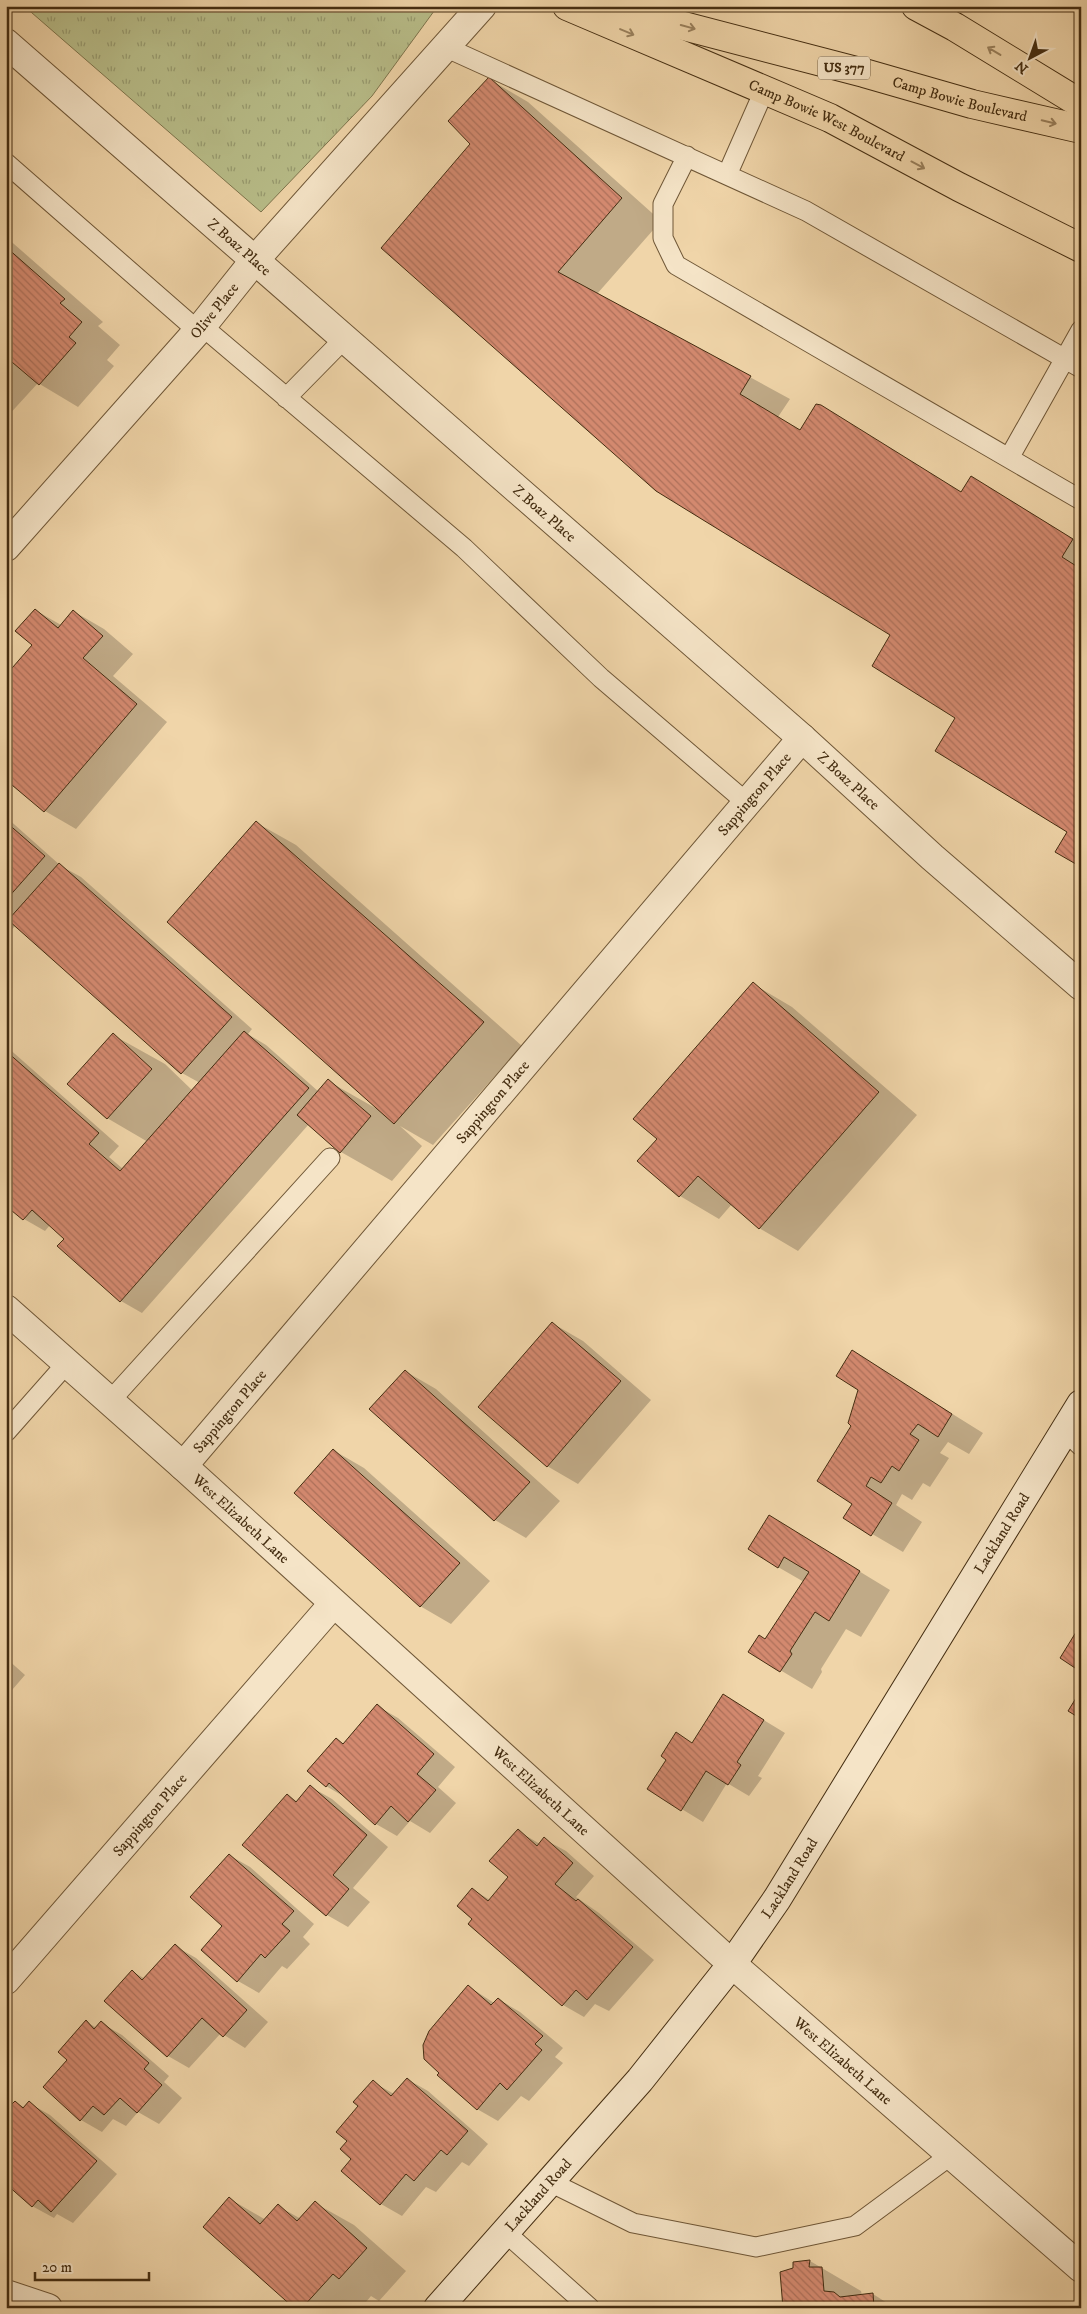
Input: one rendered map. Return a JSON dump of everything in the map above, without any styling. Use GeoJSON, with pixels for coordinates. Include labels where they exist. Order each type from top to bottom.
{"type":"FeatureCollection","features":[{"type":"Feature","properties":{"kind":"main road","name":"Camp Bowie West Boulevard"},"geometry":{"type":"LineString","coordinates":[[567,6],[830,118],[959,187],[1081,248]]}},
{"type":"Feature","properties":{"kind":"main road","name":"Camp Bowie Boulevard"},"geometry":{"type":"LineString","coordinates":[[607,6],[864,73],[972,104],[1081,129]]}},
{"type":"Feature","properties":{"kind":"main road"},"geometry":{"type":"LineString","coordinates":[[916,6],[955,27],[1081,104]]}},
{"type":"Feature","properties":{"kind":"street","name":"Olive Place"},"geometry":{"type":"LineString","coordinates":[[6,547],[200,329],[254,261],[482,6]]}},
{"type":"Feature","properties":{"kind":"street","name":"Z Boaz Place"},"geometry":{"type":"LineString","coordinates":[[6,43],[802,738],[932,857],[1081,986]]}},
{"type":"Feature","properties":{"kind":"street","name":"Sappington Place"},"geometry":{"type":"LineString","coordinates":[[183,1466],[802,738]]}},
{"type":"Feature","properties":{"kind":"street","name":"West Elizabeth Lane"},"geometry":{"type":"LineString","coordinates":[[6,1309],[183,1466],[732,1964],[1081,2268]]}},
{"type":"Feature","properties":{"kind":"street","name":"Lackland Road"},"geometry":{"type":"LineString","coordinates":[[438,2308],[640,2080],[732,1964],[777,1899],[1072,1438],[1081,1404]]}},
{"type":"Feature","properties":{"kind":"street","name":"Sappington Place"},"geometry":{"type":"LineString","coordinates":[[6,1980],[333,1604]]}},
{"type":"Feature","properties":{"kind":"street"},"geometry":{"type":"LineString","coordinates":[[6,2294],[48,2308]]}},
{"type":"Feature","properties":{"kind":"lane"},"geometry":{"type":"LineString","coordinates":[[445,47],[806,210],[1073,364]]}},
{"type":"Feature","properties":{"kind":"lane"},"geometry":{"type":"LineString","coordinates":[[727,175],[764,91]]}},
{"type":"Feature","properties":{"kind":"lane"},"geometry":{"type":"LineString","coordinates":[[687,156],[663,204],[663,238],[676,265],[1081,500]]}},
{"type":"Feature","properties":{"kind":"lane"},"geometry":{"type":"LineString","coordinates":[[6,162],[200,329],[286,398],[464,548],[601,678],[747,803]]}},
{"type":"Feature","properties":{"kind":"lane"},"geometry":{"type":"LineString","coordinates":[[1009,458],[1073,364],[1081,330]]}},
{"type":"Feature","properties":{"kind":"lane"},"geometry":{"type":"LineString","coordinates":[[286,398],[344,339]]}},
{"type":"Feature","properties":{"kind":"lane"},"geometry":{"type":"LineString","coordinates":[[110,1401],[330,1158]]}},
{"type":"Feature","properties":{"kind":"lane"},"geometry":{"type":"LineString","coordinates":[[6,1432],[67,1363]]}},
{"type":"Feature","properties":{"kind":"lane"},"geometry":{"type":"LineString","coordinates":[[550,2182],[633,2223],[756,2247],[855,2226],[951,2155]]}},
{"type":"Feature","properties":{"kind":"lane"},"geometry":{"type":"LineString","coordinates":[[505,2232],[590,2308]]}},
{"type":"Feature","properties":{"kind":"green space"},"geometry":{"type":"Polygon","coordinates":[[[24,6],[437,7],[372,96],[261,212],[24,6]]]}},
{"type":"Feature","properties":{"kind":"building"},"geometry":{"type":"Polygon","coordinates":[[[489,77],[622,198],[558,272],[751,376],[740,394],[800,430],[816,404],[821,405],[961,492],[971,476],[1073,539],[1062,557],[1081,569],[1081,867],[1055,852],[1067,832],[935,751],[955,718],[872,666],[890,635],[656,491],[381,248],[470,144],[448,121],[489,77]]]}},
{"type":"Feature","properties":{"kind":"building"},"geometry":{"type":"Polygon","coordinates":[[[6,247],[65,299],[60,303],[82,322],[69,337],[76,343],[39,385],[6,357],[6,247]]]}},
{"type":"Feature","properties":{"kind":"building"},"geometry":{"type":"Polygon","coordinates":[[[35,609],[58,628],[73,610],[103,636],[83,658],[137,704],[44,812],[6,780],[6,675],[32,645],[15,631],[35,609]]]}},
{"type":"Feature","properties":{"kind":"building"},"geometry":{"type":"Polygon","coordinates":[[[256,821],[484,1022],[394,1124],[167,922],[256,821]]]}},
{"type":"Feature","properties":{"kind":"building"},"geometry":{"type":"Polygon","coordinates":[[[6,822],[45,856],[6,900],[6,822]]]}},
{"type":"Feature","properties":{"kind":"building"},"geometry":{"type":"Polygon","coordinates":[[[59,863],[232,1017],[181,1074],[8,920],[59,863]]]}},
{"type":"Feature","properties":{"kind":"building"},"geometry":{"type":"Polygon","coordinates":[[[753,982],[879,1092],[759,1229],[698,1176],[679,1197],[637,1161],[657,1139],[633,1119],[753,982]]]}},
{"type":"Feature","properties":{"kind":"building"},"geometry":{"type":"Polygon","coordinates":[[[244,1031],[309,1088],[120,1302],[57,1246],[64,1239],[32,1210],[23,1220],[6,1206],[6,1051],[99,1133],[89,1144],[120,1171],[244,1031]]]}},
{"type":"Feature","properties":{"kind":"building"},"geometry":{"type":"Polygon","coordinates":[[[113,1033],[152,1069],[107,1119],[67,1084],[113,1033]]]}},
{"type":"Feature","properties":{"kind":"building"},"geometry":{"type":"Polygon","coordinates":[[[328,1079],[371,1116],[340,1153],[297,1115],[328,1079]]]}},
{"type":"Feature","properties":{"kind":"building"},"geometry":{"type":"Polygon","coordinates":[[[552,1322],[621,1381],[547,1467],[478,1407],[552,1322]]]}},
{"type":"Feature","properties":{"kind":"building"},"geometry":{"type":"Polygon","coordinates":[[[852,1350],[952,1414],[938,1437],[918,1424],[910,1434],[919,1440],[899,1471],[892,1466],[881,1483],[871,1477],[866,1486],[892,1503],[871,1536],[843,1518],[852,1504],[817,1481],[851,1426],[848,1423],[858,1390],[836,1376],[852,1350]]]}},
{"type":"Feature","properties":{"kind":"building"},"geometry":{"type":"Polygon","coordinates":[[[405,1370],[530,1482],[494,1521],[369,1409],[405,1370]]]}},
{"type":"Feature","properties":{"kind":"building"},"geometry":{"type":"Polygon","coordinates":[[[333,1449],[460,1563],[420,1607],[294,1493],[333,1449]]]}},
{"type":"Feature","properties":{"kind":"building"},"geometry":{"type":"Polygon","coordinates":[[[769,1515],[860,1571],[829,1621],[815,1612],[790,1651],[792,1654],[780,1672],[748,1652],[759,1635],[765,1639],[809,1572],[784,1557],[778,1568],[748,1549],[769,1515]]]}},
{"type":"Feature","properties":{"kind":"building"},"geometry":{"type":"Polygon","coordinates":[[[1081,1624],[1081,1672],[1060,1658],[1081,1624]]]}},
{"type":"Feature","properties":{"kind":"building"},"geometry":{"type":"Polygon","coordinates":[[[1081,1690],[1081,1719],[1068,1711],[1081,1690]]]}},
{"type":"Feature","properties":{"kind":"building"},"geometry":{"type":"Polygon","coordinates":[[[723,1694],[764,1720],[737,1762],[741,1765],[728,1785],[706,1771],[681,1811],[647,1789],[666,1760],[661,1756],[676,1732],[692,1743],[723,1694]]]}},
{"type":"Feature","properties":{"kind":"building"},"geometry":{"type":"Polygon","coordinates":[[[377,1704],[434,1754],[417,1774],[436,1790],[408,1822],[391,1806],[375,1825],[329,1783],[326,1787],[307,1771],[336,1738],[343,1744],[377,1704]]]}},
{"type":"Feature","properties":{"kind":"building"},"geometry":{"type":"Polygon","coordinates":[[[310,1785],[367,1835],[333,1875],[349,1889],[326,1916],[242,1845],[287,1794],[296,1802],[310,1785]]]}},
{"type":"Feature","properties":{"kind":"building"},"geometry":{"type":"Polygon","coordinates":[[[518,1829],[537,1846],[544,1837],[573,1863],[555,1884],[576,1901],[578,1899],[633,1947],[587,2000],[576,1990],[562,2006],[468,1924],[472,1919],[457,1906],[472,1888],[488,1901],[508,1877],[489,1861],[518,1829]]]}},
{"type":"Feature","properties":{"kind":"building"},"geometry":{"type":"Polygon","coordinates":[[[229,1854],[294,1911],[282,1924],[290,1931],[265,1958],[261,1954],[237,1982],[201,1950],[222,1926],[190,1897],[229,1854]]]}},
{"type":"Feature","properties":{"kind":"building"},"geometry":{"type":"Polygon","coordinates":[[[175,1944],[247,2010],[223,2037],[202,2018],[167,2057],[104,2001],[132,1970],[142,1980],[175,1944]]]}},
{"type":"Feature","properties":{"kind":"building"},"geometry":{"type":"Polygon","coordinates":[[[468,1985],[491,2005],[498,1998],[543,2036],[535,2044],[542,2050],[507,2090],[500,2083],[477,2110],[437,2075],[439,2073],[424,2059],[423,2045],[429,2031],[468,1985]]]}},
{"type":"Feature","properties":{"kind":"building"},"geometry":{"type":"Polygon","coordinates":[[[86,2020],[94,2029],[101,2021],[149,2063],[144,2069],[162,2085],[137,2113],[120,2098],[104,2115],[93,2106],[80,2121],[43,2087],[67,2060],[58,2052],[86,2020]]]}},
{"type":"Feature","properties":{"kind":"building"},"geometry":{"type":"Polygon","coordinates":[[[407,2078],[468,2131],[447,2155],[441,2150],[414,2181],[406,2174],[380,2205],[341,2171],[351,2159],[340,2149],[347,2141],[336,2132],[358,2106],[353,2102],[373,2080],[391,2096],[407,2078]]]}},
{"type":"Feature","properties":{"kind":"building"},"geometry":{"type":"Polygon","coordinates":[[[15,2101],[23,2108],[29,2101],[97,2161],[51,2212],[38,2200],[32,2207],[6,2184],[6,2110],[15,2101]]]}},
{"type":"Feature","properties":{"kind":"building"},"geometry":{"type":"Polygon","coordinates":[[[229,2197],[260,2224],[278,2204],[297,2221],[315,2201],[367,2248],[339,2279],[333,2274],[302,2308],[294,2308],[203,2227],[229,2197]]]}},
{"type":"Feature","properties":{"kind":"building"},"geometry":{"type":"Polygon","coordinates":[[[810,2260],[809,2267],[822,2267],[824,2291],[834,2292],[840,2297],[873,2293],[874,2308],[783,2308],[780,2272],[793,2268],[793,2262],[810,2260]]]}}]}
